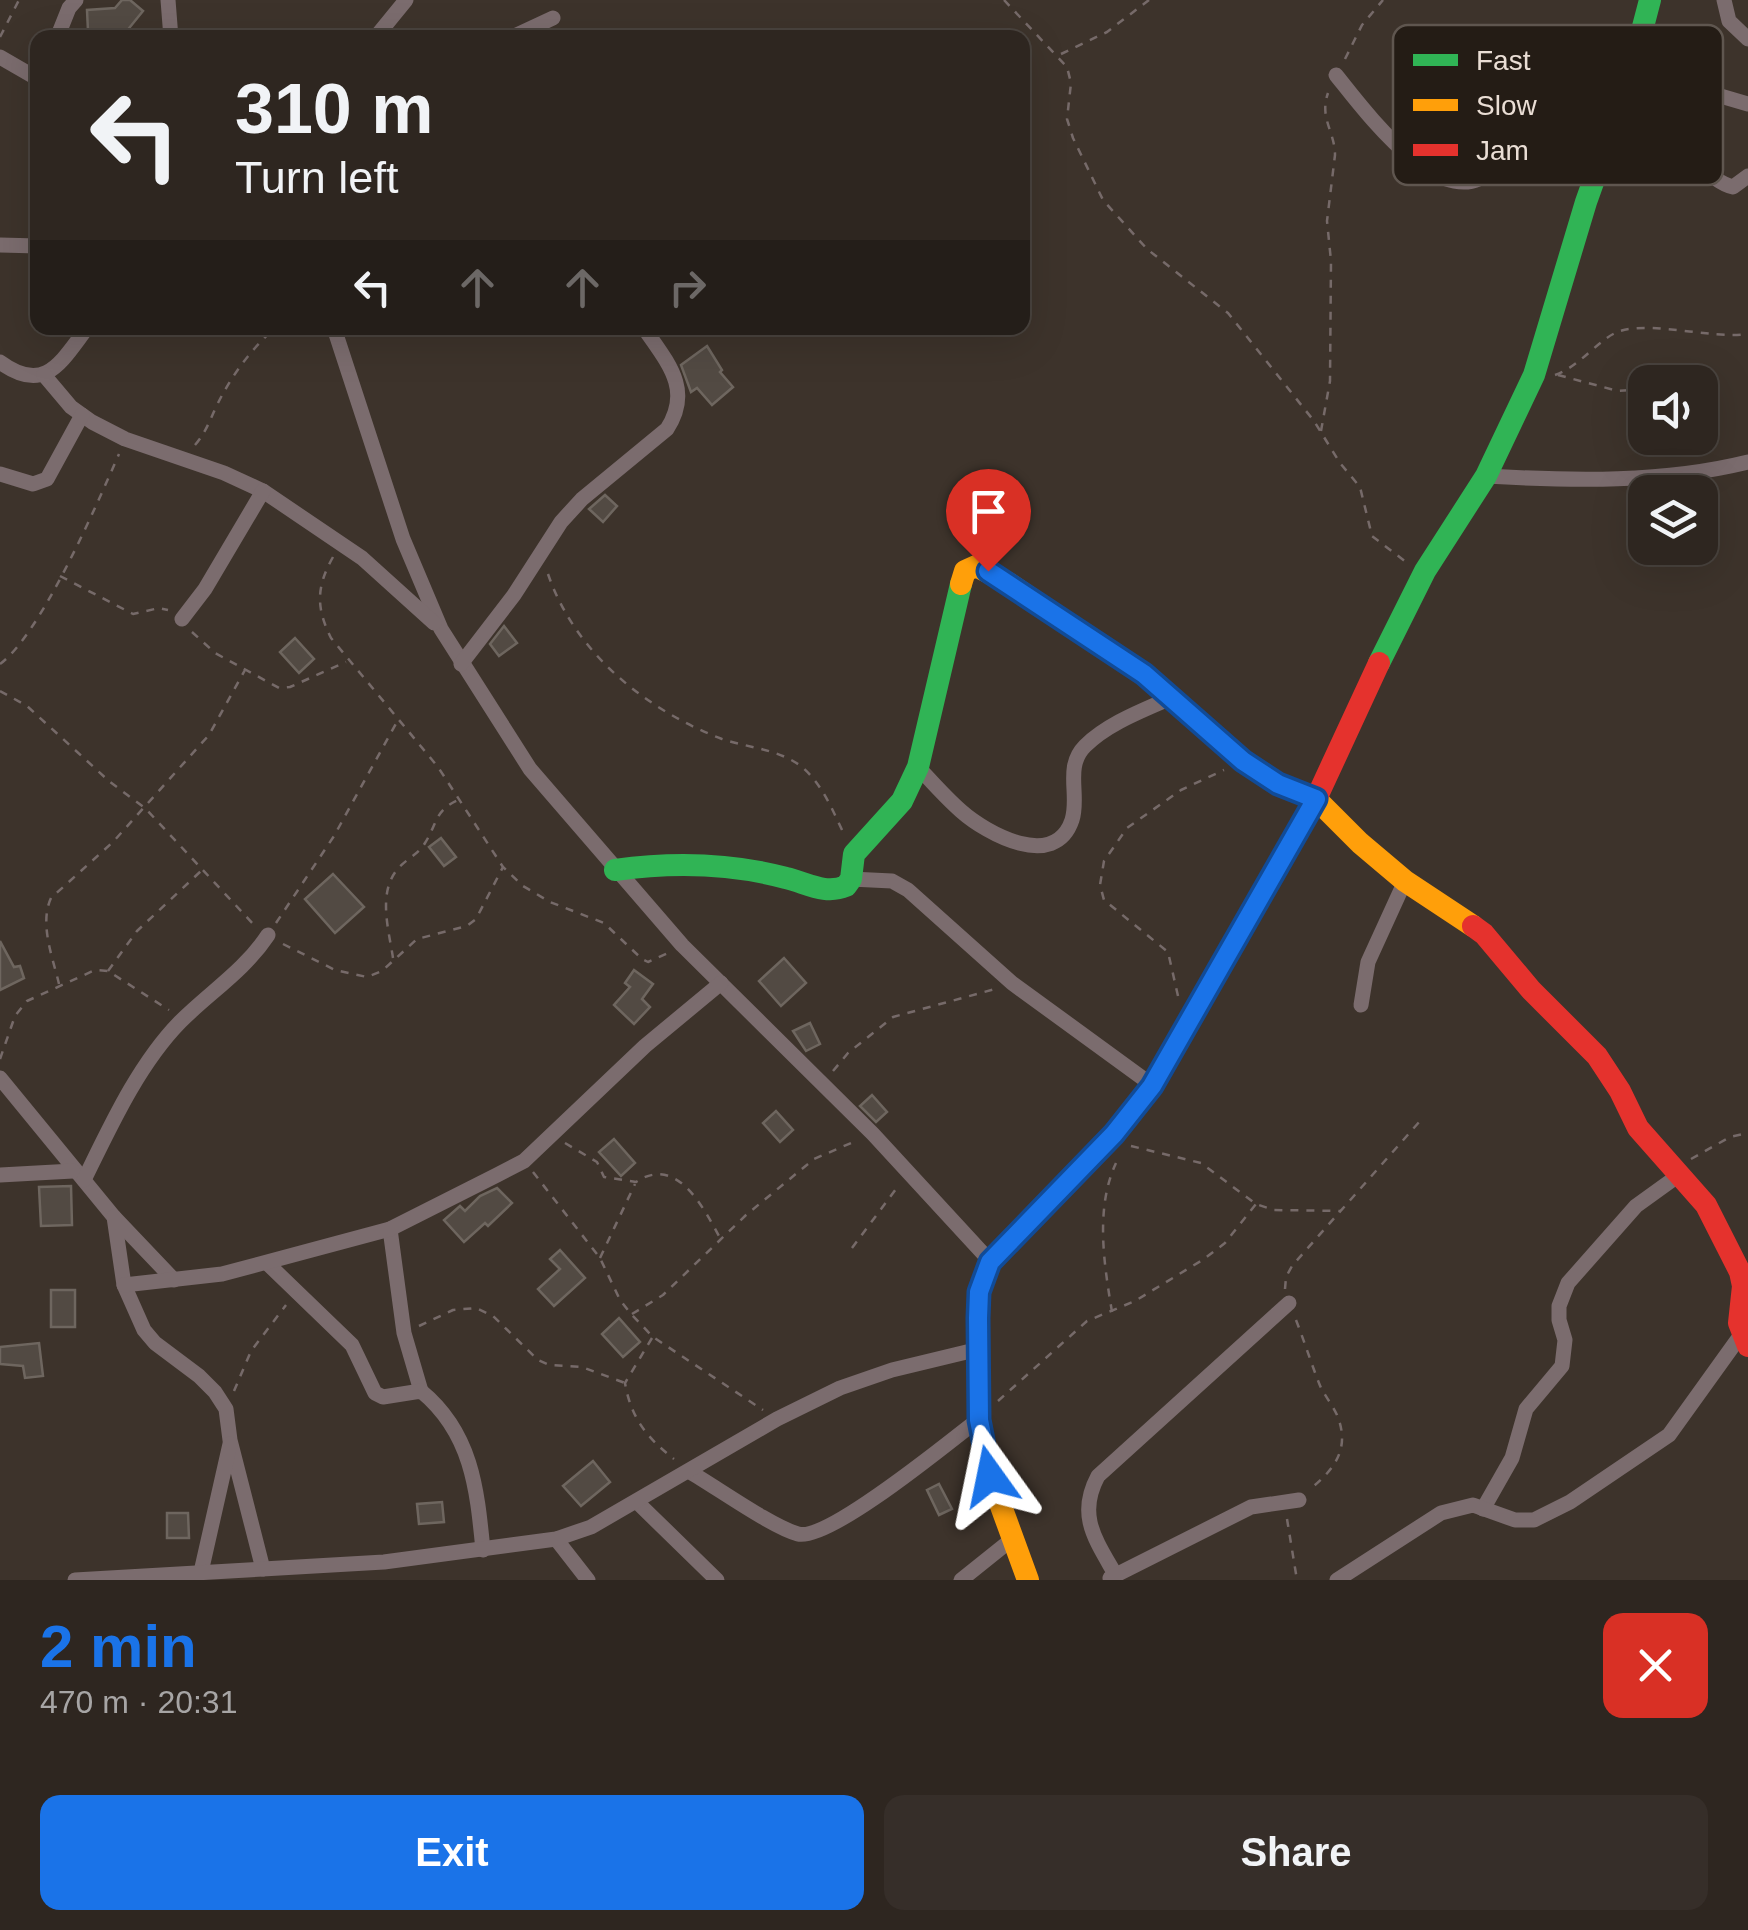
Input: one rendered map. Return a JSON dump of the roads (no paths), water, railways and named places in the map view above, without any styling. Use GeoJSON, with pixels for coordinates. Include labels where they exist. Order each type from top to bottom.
{"type":"FeatureCollection","features":[{"type":"Feature","properties":{"kind":"street"},"geometry":{"type":"LineString","coordinates":[[60,30],[76,0]]}},
{"type":"Feature","properties":{"kind":"street"},"geometry":{"type":"LineString","coordinates":[[168,0],[171,30]]}},
{"type":"Feature","properties":{"kind":"street"},"geometry":{"type":"LineString","coordinates":[[380,30],[393,7],[406,0]]}},
{"type":"Feature","properties":{"kind":"street"},"geometry":{"type":"LineString","coordinates":[[1646,25],[1650,0]]}},
{"type":"Feature","properties":{"kind":"street"},"geometry":{"type":"LineString","coordinates":[[1724,0],[1728,21],[1748,39]]}},
{"type":"Feature","properties":{"kind":"street"},"geometry":{"type":"LineString","coordinates":[[527,30],[553,18]]}},
{"type":"Feature","properties":{"kind":"street"},"geometry":{"type":"LineString","coordinates":[[0,57],[30,75]]}},
{"type":"Feature","properties":{"kind":"street"},"geometry":{"type":"LineString","coordinates":[[1336,75],[1393,139]]}},
{"type":"Feature","properties":{"kind":"street"},"geometry":{"type":"LineString","coordinates":[[1723,97],[1748,104]]}},
{"type":"Feature","properties":{"kind":"street"},"geometry":{"type":"LineString","coordinates":[[1723,184],[1732,187],[1748,176]]}},
{"type":"Feature","properties":{"kind":"street"},"geometry":{"type":"LineString","coordinates":[[1028,1580],[1010,1540],[990,1476],[979,1420],[979,1292],[990,1262],[1120,1139],[1316,799],[1359,702],[1425,571],[1545,375],[1554,314],[1593,185]]}},
{"type":"Feature","properties":{"kind":"street"},"geometry":{"type":"LineString","coordinates":[[0,245],[30,246]]}},
{"type":"Feature","properties":{"kind":"street"},"geometry":{"type":"LineString","coordinates":[[0,362],[28,377],[44,375],[82,335]]}},
{"type":"Feature","properties":{"kind":"street"},"geometry":{"type":"LineString","coordinates":[[336,335],[403,538],[441,629],[530,769],[682,944],[873,1134],[990,1262]]}},
{"type":"Feature","properties":{"kind":"street"},"geometry":{"type":"LineString","coordinates":[[461,664],[561,522],[582,499],[645,449],[676,414],[680,396],[674,375],[648,335]]}},
{"type":"Feature","properties":{"kind":"street"},"geometry":{"type":"LineString","coordinates":[[44,375],[57,394],[82,415],[125,439],[224,473],[263,491],[382,574],[441,629]]}},
{"type":"Feature","properties":{"kind":"street"},"geometry":{"type":"LineString","coordinates":[[0,474],[33,484],[47,479],[82,415]]}},
{"type":"Feature","properties":{"kind":"street"},"geometry":{"type":"LineString","coordinates":[[1486,476],[1554,480],[1634,478],[1717,470],[1748,462]]}},
{"type":"Feature","properties":{"kind":"street"},"geometry":{"type":"LineString","coordinates":[[182,620],[263,491]]}},
{"type":"Feature","properties":{"kind":"street"},"geometry":{"type":"LineString","coordinates":[[615,870],[664,862],[694,863],[838,890],[851,879],[854,854],[902,801],[918,767],[960,588],[970,566],[976,566],[1010,584],[1173,697],[1243,761],[1278,784],[1316,799],[1405,882],[1484,934],[1531,990],[1597,1056],[1638,1128],[1706,1205],[1740,1272],[1743,1286],[1739,1323],[1745,1339],[1657,1446],[1624,1463],[1552,1513],[1534,1520],[1515,1520],[1472,1505],[1440,1513],[1336,1580]]}},
{"type":"Feature","properties":{"kind":"street"},"geometry":{"type":"LineString","coordinates":[[918,767],[963,814],[989,831],[1037,847],[1054,842],[1066,832],[1073,816],[1072,769],[1085,746],[1136,714],[1173,697]]}},
{"type":"Feature","properties":{"kind":"street"},"geometry":{"type":"LineString","coordinates":[[851,879],[892,881],[908,890],[1012,983],[1152,1086]]}},
{"type":"Feature","properties":{"kind":"street"},"geometry":{"type":"LineString","coordinates":[[1361,1005],[1368,962],[1405,882]]}},
{"type":"Feature","properties":{"kind":"street"},"geometry":{"type":"LineString","coordinates":[[78,1175],[163,1041],[253,958],[268,935]]}},
{"type":"Feature","properties":{"kind":"street"},"geometry":{"type":"LineString","coordinates":[[124,1285],[267,1263],[390,1229],[524,1161],[645,1046],[721,983]]}},
{"type":"Feature","properties":{"kind":"street"},"geometry":{"type":"LineString","coordinates":[[0,1078],[114,1218],[174,1280]]}},
{"type":"Feature","properties":{"kind":"street"},"geometry":{"type":"LineString","coordinates":[[0,1175],[78,1175]]}},
{"type":"Feature","properties":{"kind":"street"},"geometry":{"type":"LineString","coordinates":[[1483,1509],[1512,1458],[1526,1409],[1562,1366],[1565,1340],[1559,1306],[1568,1283],[1636,1206],[1682,1177]]}},
{"type":"Feature","properties":{"kind":"street"},"geometry":{"type":"LineString","coordinates":[[114,1218],[124,1285],[144,1330],[199,1376],[226,1410],[263,1568]]}},
{"type":"Feature","properties":{"kind":"street"},"geometry":{"type":"LineString","coordinates":[[390,1229],[404,1333],[421,1391],[442,1414],[473,1469],[483,1550]]}},
{"type":"Feature","properties":{"kind":"street"},"geometry":{"type":"LineString","coordinates":[[267,1263],[352,1345],[375,1393],[383,1397],[421,1391]]}},
{"type":"Feature","properties":{"kind":"street"},"geometry":{"type":"LineString","coordinates":[[1289,1303],[1098,1476],[1087,1516],[1111,1577],[1251,1508],[1298,1500]]}},
{"type":"Feature","properties":{"kind":"street"},"geometry":{"type":"LineString","coordinates":[[75,1580],[384,1562],[556,1540],[591,1528],[840,1388],[892,1370],[979,1349]]}},
{"type":"Feature","properties":{"kind":"street"},"geometry":{"type":"LineString","coordinates":[[690,1472],[782,1528],[808,1536],[822,1532],[862,1505],[979,1420]]}},
{"type":"Feature","properties":{"kind":"street"},"geometry":{"type":"LineString","coordinates":[[201,1572],[230,1440]]}},
{"type":"Feature","properties":{"kind":"street"},"geometry":{"type":"LineString","coordinates":[[637,1502],[717,1580]]}},
{"type":"Feature","properties":{"kind":"street"},"geometry":{"type":"LineString","coordinates":[[556,1540],[588,1580]]}},
{"type":"Feature","properties":{"kind":"street"},"geometry":{"type":"LineString","coordinates":[[961,1580],[1010,1540]]}}]}
